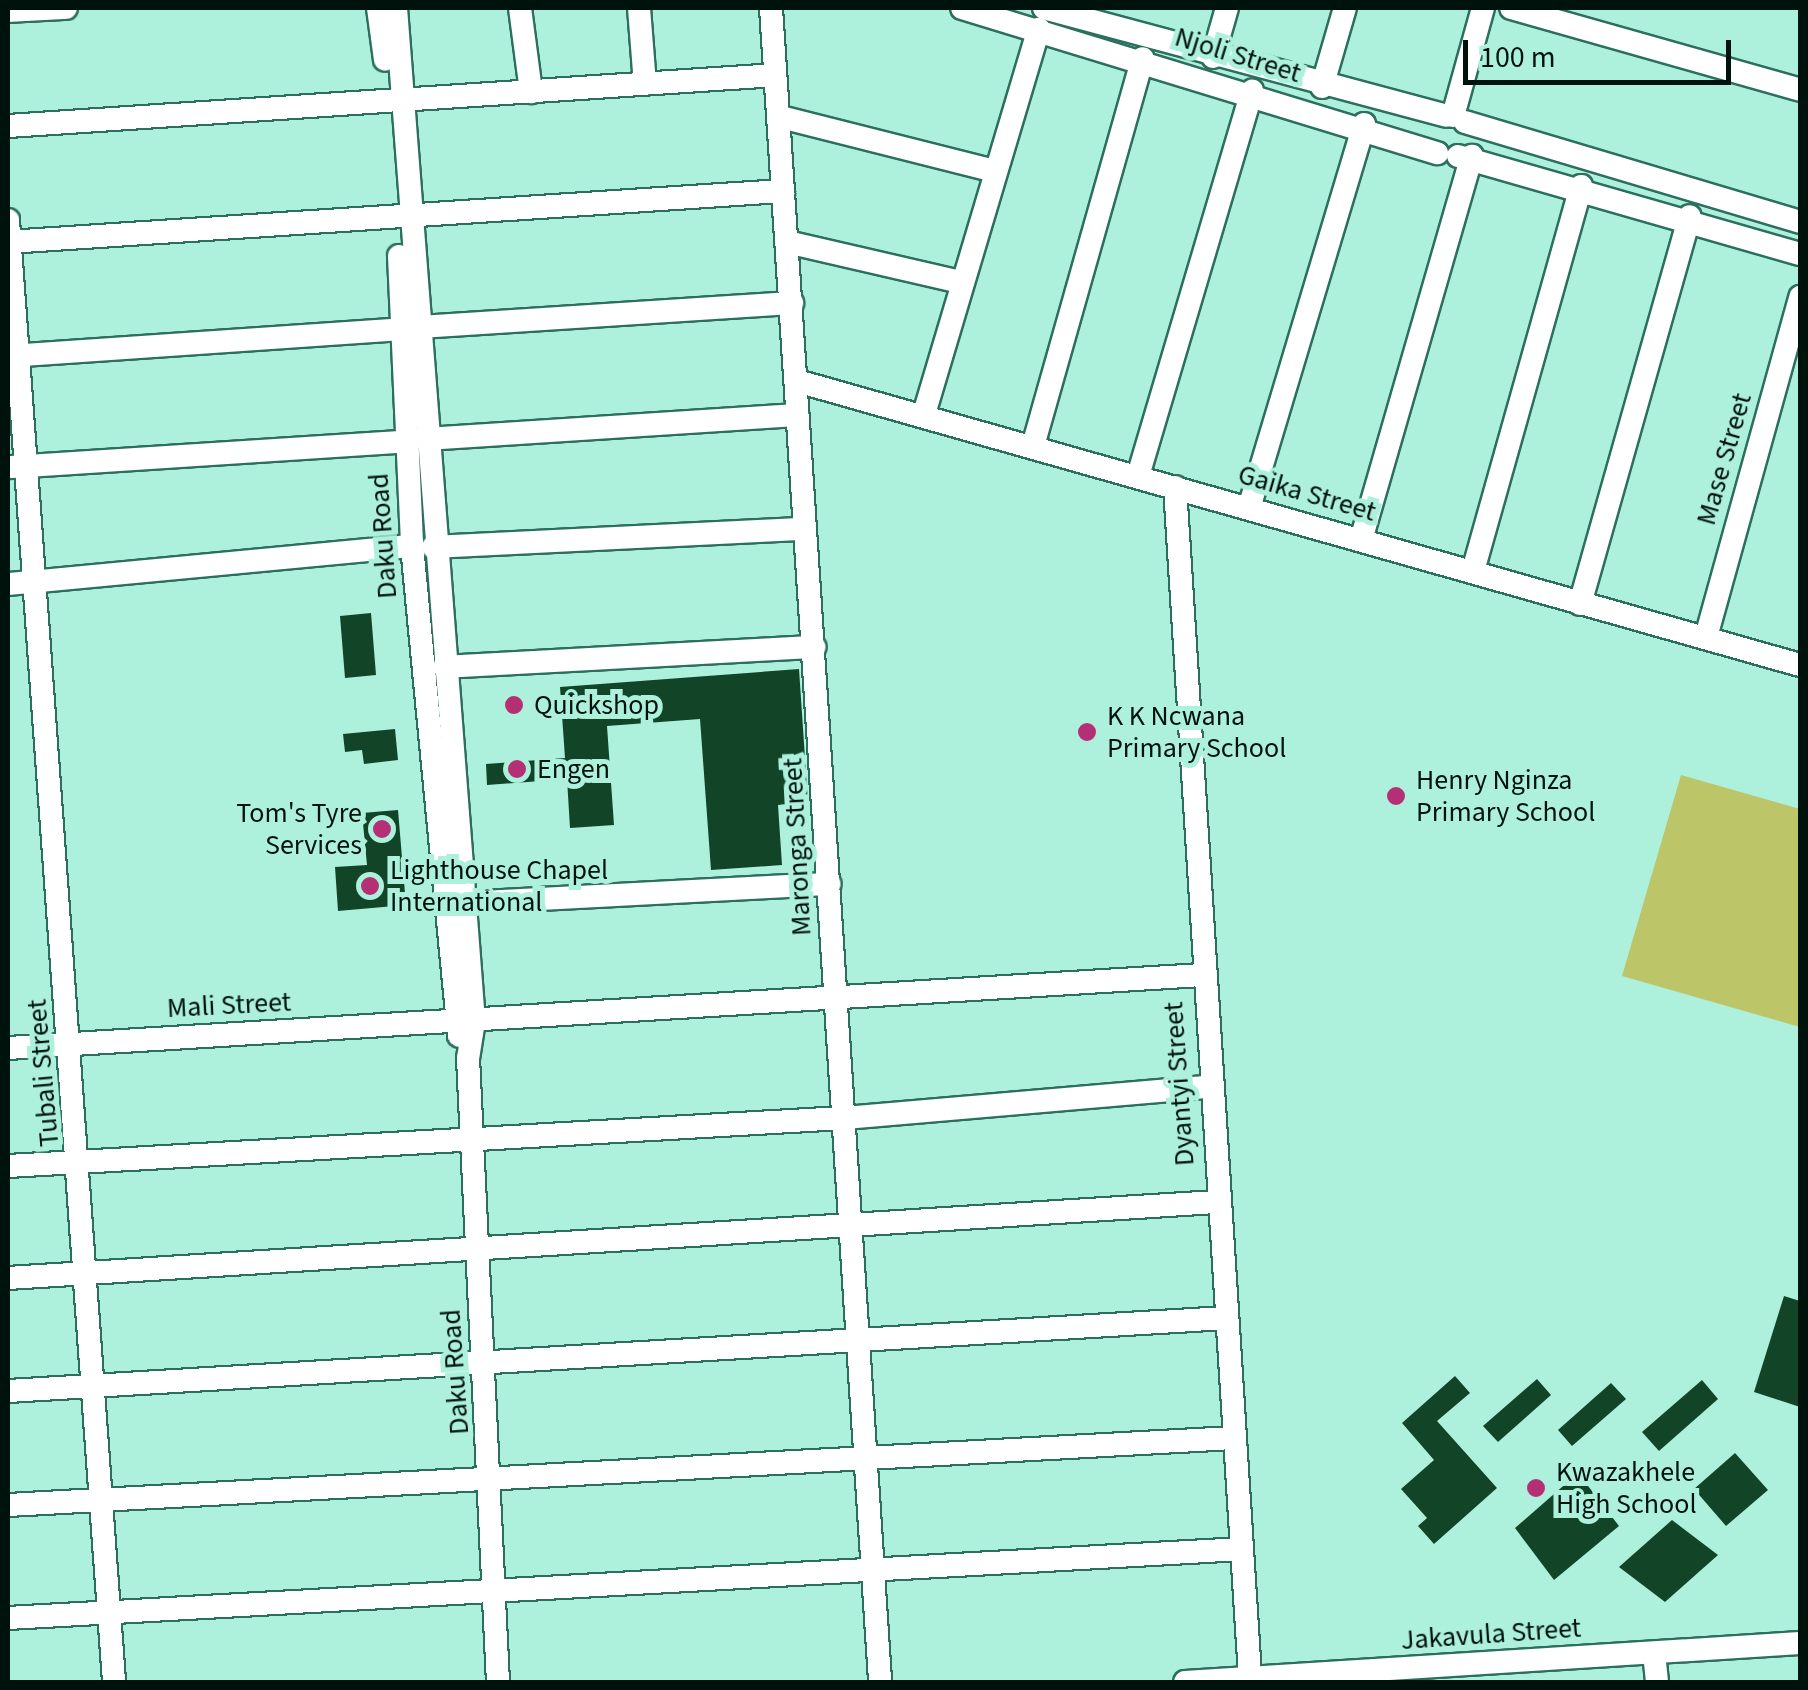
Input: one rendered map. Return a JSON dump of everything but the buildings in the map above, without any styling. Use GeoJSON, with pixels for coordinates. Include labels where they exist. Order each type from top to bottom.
{"type":"FeatureCollection","features":[{"type":"Feature","properties":{"kind":"street"},"geometry":{"type":"LineString","coordinates":[[8,10],[66,8]]}},
{"type":"Feature","properties":{"kind":"street","name":"Daku Road"},"geometry":{"type":"LineString","coordinates":[[378,8],[397,101]]}},
{"type":"Feature","properties":{"kind":"street","name":"Daku Road"},"geometry":{"type":"LineString","coordinates":[[396,8],[397,101],[422,546],[468,1058],[492,1479],[498,1682]]}},
{"type":"Feature","properties":{"kind":"street"},"geometry":{"type":"LineString","coordinates":[[520,8],[531,92]]}},
{"type":"Feature","properties":{"kind":"street"},"geometry":{"type":"LineString","coordinates":[[639,8],[646,84]]}},
{"type":"Feature","properties":{"kind":"street","name":"Maronga Street"},"geometry":{"type":"LineString","coordinates":[[771,8],[880,1682]]}},
{"type":"Feature","properties":{"kind":"street","name":"Njoli Street"},"geometry":{"type":"LineString","coordinates":[[962,8],[1042,18],[1106,16],[1213,57],[1455,118],[1800,222]]}},
{"type":"Feature","properties":{"kind":"street"},"geometry":{"type":"LineString","coordinates":[[1213,57],[1227,8]]}},
{"type":"Feature","properties":{"kind":"street"},"geometry":{"type":"LineString","coordinates":[[1322,87],[1345,8]]}},
{"type":"Feature","properties":{"kind":"street"},"geometry":{"type":"LineString","coordinates":[[1361,540],[1455,155],[1470,142],[1455,118],[1483,8]]}},
{"type":"Feature","properties":{"kind":"street"},"geometry":{"type":"LineString","coordinates":[[1511,8],[1800,90]]}},
{"type":"Feature","properties":{"kind":"street"},"geometry":{"type":"LineString","coordinates":[[924,414],[991,170],[1042,18]]}},
{"type":"Feature","properties":{"kind":"street","name":"Njoli Street"},"geometry":{"type":"LineString","coordinates":[[1042,18],[1143,58],[1455,155],[1690,216],[1800,254]]}},
{"type":"Feature","properties":{"kind":"street"},"geometry":{"type":"LineString","coordinates":[[1033,446],[1143,58]]}},
{"type":"Feature","properties":{"kind":"street"},"geometry":{"type":"LineString","coordinates":[[8,126],[775,75]]}},
{"type":"Feature","properties":{"kind":"street"},"geometry":{"type":"LineString","coordinates":[[1138,476],[1252,90]]}},
{"type":"Feature","properties":{"kind":"street"},"geometry":{"type":"LineString","coordinates":[[780,118],[991,170]]}},
{"type":"Feature","properties":{"kind":"street"},"geometry":{"type":"LineString","coordinates":[[1455,118],[1430,128],[1455,155]]}},
{"type":"Feature","properties":{"kind":"street"},"geometry":{"type":"LineString","coordinates":[[1249,508],[1364,124]]}},
{"type":"Feature","properties":{"kind":"street"},"geometry":{"type":"LineString","coordinates":[[1473,571],[1582,186]]}},
{"type":"Feature","properties":{"kind":"street"},"geometry":{"type":"LineString","coordinates":[[8,235],[783,191]]}},
{"type":"Feature","properties":{"kind":"street"},"geometry":{"type":"LineString","coordinates":[[1580,604],[1690,216]]}},
{"type":"Feature","properties":{"kind":"street"},"geometry":{"type":"LineString","coordinates":[[1800,231],[1800,254]]}},
{"type":"Feature","properties":{"kind":"street","name":"Tubali Street"},"geometry":{"type":"LineString","coordinates":[[8,235],[15,467],[34,582],[72,1044],[114,1682]]}},
{"type":"Feature","properties":{"kind":"street"},"geometry":{"type":"LineString","coordinates":[[788,242],[960,282]]}},
{"type":"Feature","properties":{"kind":"street","name":"Mase Street"},"geometry":{"type":"LineString","coordinates":[[1706,638],[1800,297]]}},
{"type":"Feature","properties":{"kind":"street"},"geometry":{"type":"LineString","coordinates":[[12,356],[792,303]]}},
{"type":"Feature","properties":{"kind":"street","name":"Gaika Street"},"geometry":{"type":"LineString","coordinates":[[797,381],[1800,665]]}},
{"type":"Feature","properties":{"kind":"street"},"geometry":{"type":"LineString","coordinates":[[15,467],[797,414]]}},
{"type":"Feature","properties":{"kind":"street","name":"Dyantyi Street"},"geometry":{"type":"LineString","coordinates":[[1175,488],[1201,975],[1250,1676]]}},
{"type":"Feature","properties":{"kind":"street"},"geometry":{"type":"LineString","coordinates":[[8,584],[422,546],[804,528]]}},
{"type":"Feature","properties":{"kind":"street","name":"Daku Road"},"geometry":{"type":"LineString","coordinates":[[422,546],[444,668],[465,903],[464,1022]]}},
{"type":"Feature","properties":{"kind":"street"},"geometry":{"type":"LineString","coordinates":[[444,668],[814,647]]}},
{"type":"Feature","properties":{"kind":"street"},"geometry":{"type":"LineString","coordinates":[[465,903],[830,884]]}},
{"type":"Feature","properties":{"kind":"street","name":"Mali Street"},"geometry":{"type":"LineString","coordinates":[[8,1048],[835,1003],[870,993],[1201,975]]}},
{"type":"Feature","properties":{"kind":"street"},"geometry":{"type":"LineString","coordinates":[[8,1166],[844,1118],[1209,1087]]}},
{"type":"Feature","properties":{"kind":"street"},"geometry":{"type":"LineString","coordinates":[[8,1278],[851,1230],[1217,1202]]}},
{"type":"Feature","properties":{"kind":"street"},"geometry":{"type":"LineString","coordinates":[[8,1391],[859,1345],[1225,1318]]}},
{"type":"Feature","properties":{"kind":"street"},"geometry":{"type":"LineString","coordinates":[[8,1505],[1233,1438]]}},
{"type":"Feature","properties":{"kind":"street"},"geometry":{"type":"LineString","coordinates":[[8,1618],[108,1610],[494,1594],[1241,1548]]}},
{"type":"Feature","properties":{"kind":"street","name":"Jakavula Street"},"geometry":{"type":"LineString","coordinates":[[1185,1682],[1250,1676],[1312,1678],[1542,1671],[1654,1653],[1800,1642]]}},
{"type":"Feature","properties":{"kind":"street"},"geometry":{"type":"LineString","coordinates":[[1654,1653],[1656,1682]]}},
{"type":"Feature","properties":{"kind":"green space"},"geometry":{"type":"Polygon","coordinates":[[[1681,775],[1800,809],[1800,1027],[1622,976],[1681,775]]]}},
{"type":"Feature","properties":{"kind":"place","name":"Quickshop"},"geometry":{"type":"Point","coordinates":[514,705]}},
{"type":"Feature","properties":{"kind":"place","name":"K K Ncwana Primary School"},"geometry":{"type":"Point","coordinates":[1087,732]}},
{"type":"Feature","properties":{"kind":"place","name":"Engen"},"geometry":{"type":"Point","coordinates":[517,769]}},
{"type":"Feature","properties":{"kind":"place","name":"Henry Nginza Primary School"},"geometry":{"type":"Point","coordinates":[1396,796]}},
{"type":"Feature","properties":{"kind":"place","name":"Tom's Tyre Services"},"geometry":{"type":"Point","coordinates":[382,829]}},
{"type":"Feature","properties":{"kind":"place","name":"Lighthouse Chapel International"},"geometry":{"type":"Point","coordinates":[370,886]}},
{"type":"Feature","properties":{"kind":"place","name":"Kwazakhele High School"},"geometry":{"type":"Point","coordinates":[1536,1488]}}]}
